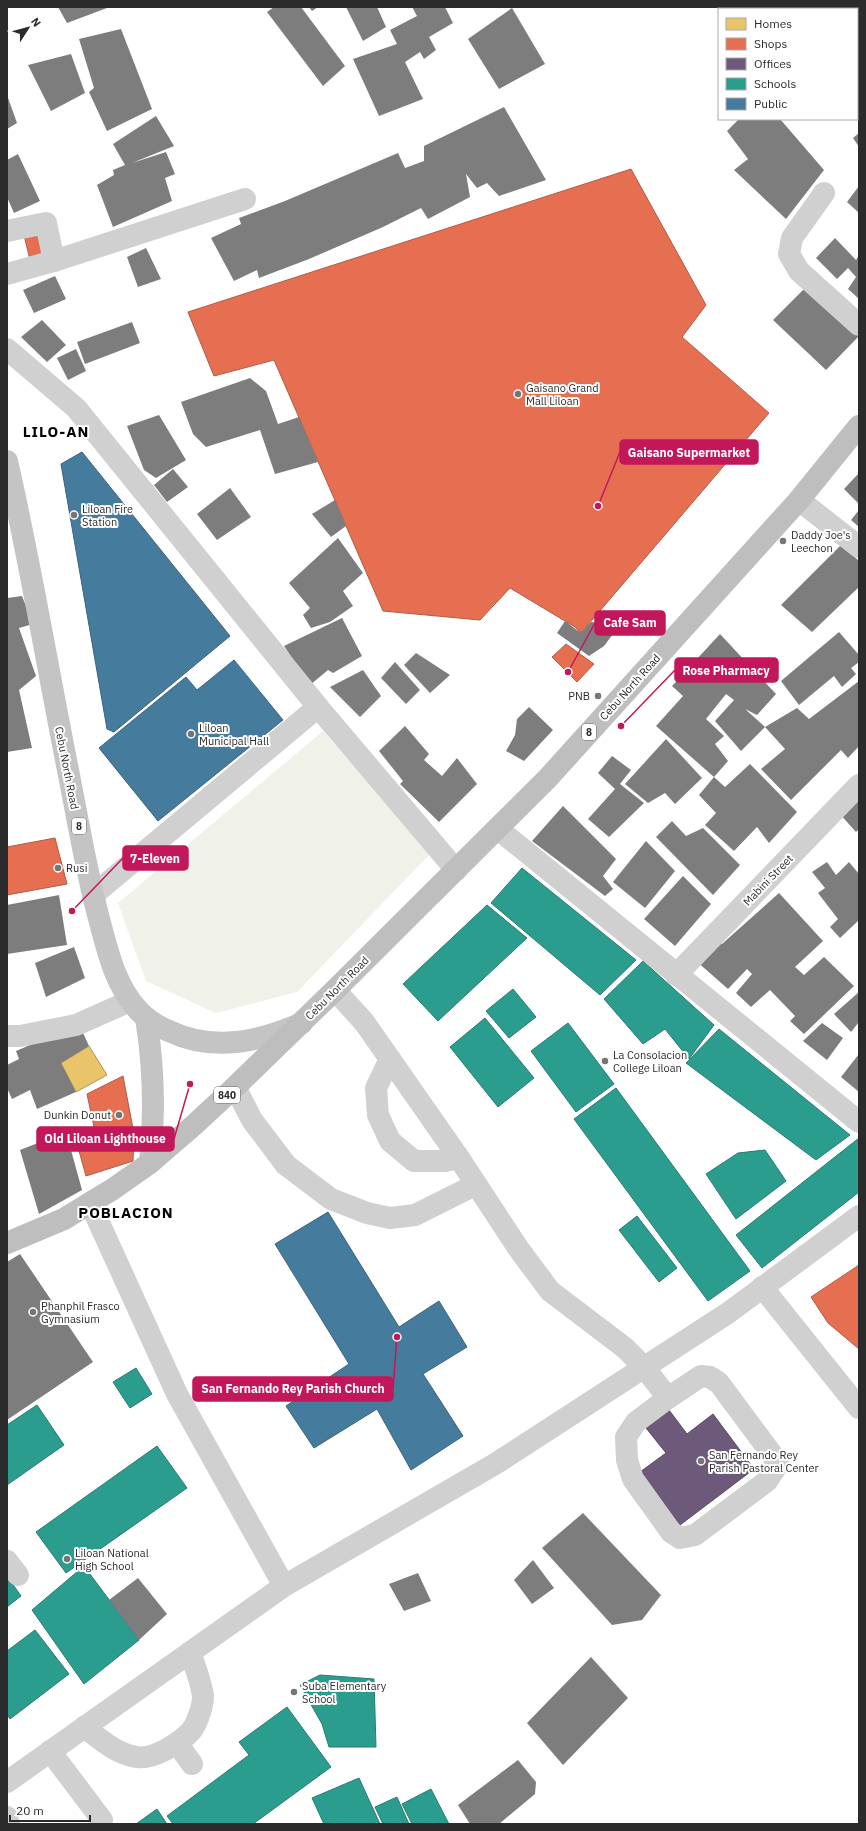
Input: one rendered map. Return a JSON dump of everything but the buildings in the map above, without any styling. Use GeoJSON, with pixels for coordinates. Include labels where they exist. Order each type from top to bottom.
{"type":"FeatureCollection","features":[{"type":"Feature","properties":{"kind":"highway","name":"Cebu North Road"},"geometry":{"type":"LineString","coordinates":[[302,1023],[548,778],[799,500],[859,426]]}},
{"type":"Feature","properties":{"kind":"highway","name":"840"},"geometry":{"type":"LineString","coordinates":[[7,1243],[64,1219],[150,1163],[194,1126],[302,1023]]}},
{"type":"Feature","properties":{"kind":"main road","name":"Cebu North Road"},"geometry":{"type":"LineString","coordinates":[[7,461],[12,508],[93,895],[109,956],[116,974],[130,1001],[146,1018],[174,1033],[188,1038],[218,1044],[257,1039],[302,1023]]}},
{"type":"Feature","properties":{"kind":"main road"},"geometry":{"type":"LineString","coordinates":[[146,1018],[154,1087],[154,1126],[150,1163]]}},
{"type":"Feature","properties":{"kind":"street"},"geometry":{"type":"LineString","coordinates":[[824,193],[792,238],[789,254],[800,271],[859,325]]}},
{"type":"Feature","properties":{"kind":"street"},"geometry":{"type":"LineString","coordinates":[[7,274],[54,261],[245,199]]}},
{"type":"Feature","properties":{"kind":"street"},"geometry":{"type":"LineString","coordinates":[[7,231],[46,223],[54,261]]}},
{"type":"Feature","properties":{"kind":"street"},"geometry":{"type":"LineString","coordinates":[[7,350],[76,408],[318,707],[456,870]]}},
{"type":"Feature","properties":{"kind":"street"},"geometry":{"type":"LineString","coordinates":[[799,500],[859,547]]}},
{"type":"Feature","properties":{"kind":"street"},"geometry":{"type":"LineString","coordinates":[[93,895],[318,707]]}},
{"type":"Feature","properties":{"kind":"street","name":"Mabini Street"},"geometry":{"type":"LineString","coordinates":[[676,975],[859,785]]}},
{"type":"Feature","properties":{"kind":"street"},"geometry":{"type":"LineString","coordinates":[[498,829],[859,1122]]}},
{"type":"Feature","properties":{"kind":"street"},"geometry":{"type":"LineString","coordinates":[[335,990],[364,1022],[459,1158],[475,1185],[518,1248],[550,1291],[625,1348],[644,1367],[668,1398]]}},
{"type":"Feature","properties":{"kind":"street"},"geometry":{"type":"LineString","coordinates":[[7,1036],[20,1036],[76,1025],[130,1001]]}},
{"type":"Feature","properties":{"kind":"street"},"geometry":{"type":"LineString","coordinates":[[390,1059],[376,1088],[378,1115],[390,1141],[414,1161],[445,1161],[459,1158]]}},
{"type":"Feature","properties":{"kind":"street"},"geometry":{"type":"LineString","coordinates":[[235,1087],[252,1120],[286,1166],[331,1199],[367,1213],[390,1218],[415,1215],[475,1185]]}},
{"type":"Feature","properties":{"kind":"street"},"geometry":{"type":"LineString","coordinates":[[90,1203],[177,1394],[284,1586]]}},
{"type":"Feature","properties":{"kind":"street"},"geometry":{"type":"LineString","coordinates":[[7,1782],[284,1586],[488,1468],[728,1313],[859,1216]]}},
{"type":"Feature","properties":{"kind":"street"},"geometry":{"type":"LineString","coordinates":[[762,1287],[859,1408]]}},
{"type":"Feature","properties":{"kind":"street"},"geometry":{"type":"LineString","coordinates":[[700,1376],[710,1378],[719,1383],[772,1453],[778,1464],[767,1482],[695,1536],[680,1538],[671,1532],[633,1479],[627,1460],[626,1438],[636,1422],[668,1398],[700,1376]]}},
{"type":"Feature","properties":{"kind":"street"},"geometry":{"type":"LineString","coordinates":[[84,1727],[111,1748],[138,1758],[161,1753],[177,1743],[191,1731],[198,1718],[203,1698],[190,1652]]}},
{"type":"Feature","properties":{"kind":"street"},"geometry":{"type":"LineString","coordinates":[[177,1743],[192,1764]]}},
{"type":"Feature","properties":{"kind":"street"},"geometry":{"type":"LineString","coordinates":[[50,1751],[102,1820]]}},
{"type":"Feature","properties":{"kind":"street"},"geometry":{"type":"LineString","coordinates":[[7,1817],[9,1824]]}},
{"type":"Feature","properties":{"kind":"shaded area"},"geometry":{"type":"Polygon","coordinates":[[[323,731],[430,854],[297,992],[216,1013],[146,981],[118,903],[323,731]]]}},
{"type":"Feature","properties":{"kind":"place","name":"Gaisano Grand Mall Liloan"},"geometry":{"type":"Point","coordinates":[518,394]}},
{"type":"Feature","properties":{"kind":"place","name":"Gaisano Supermarket"},"geometry":{"type":"Point","coordinates":[598,506]}},
{"type":"Feature","properties":{"kind":"place","name":"Liloan Fire Station"},"geometry":{"type":"Point","coordinates":[74,515]}},
{"type":"Feature","properties":{"kind":"place","name":"Daddy Joe's Leechon"},"geometry":{"type":"Point","coordinates":[783,541]}},
{"type":"Feature","properties":{"kind":"place","name":"Cafe Sam"},"geometry":{"type":"Point","coordinates":[568,672]}},
{"type":"Feature","properties":{"kind":"place","name":"PNB"},"geometry":{"type":"Point","coordinates":[598,696]}},
{"type":"Feature","properties":{"kind":"place","name":"Rose Pharmacy"},"geometry":{"type":"Point","coordinates":[621,726]}},
{"type":"Feature","properties":{"kind":"place","name":"Liloan Municipal Hall"},"geometry":{"type":"Point","coordinates":[191,734]}},
{"type":"Feature","properties":{"kind":"place","name":"Rusi"},"geometry":{"type":"Point","coordinates":[58,868]}},
{"type":"Feature","properties":{"kind":"place","name":"7-Eleven"},"geometry":{"type":"Point","coordinates":[72,911]}},
{"type":"Feature","properties":{"kind":"place","name":"La Consolacion College Liloan"},"geometry":{"type":"Point","coordinates":[605,1061]}},
{"type":"Feature","properties":{"kind":"place","name":"Old Liloan Lighthouse"},"geometry":{"type":"Point","coordinates":[190,1084]}},
{"type":"Feature","properties":{"kind":"place","name":"Dunkin Donut"},"geometry":{"type":"Point","coordinates":[119,1115]}},
{"type":"Feature","properties":{"kind":"place","name":"Phanphil Frasco Gymnasium"},"geometry":{"type":"Point","coordinates":[33,1312]}},
{"type":"Feature","properties":{"kind":"place","name":"San Fernando Rey Parish Church"},"geometry":{"type":"Point","coordinates":[397,1337]}},
{"type":"Feature","properties":{"kind":"place","name":"San Fernando Rey Parish Pastoral Center"},"geometry":{"type":"Point","coordinates":[701,1461]}},
{"type":"Feature","properties":{"kind":"place","name":"Liloan National High School"},"geometry":{"type":"Point","coordinates":[67,1559]}},
{"type":"Feature","properties":{"kind":"place","name":"Suba Elementary School"},"geometry":{"type":"Point","coordinates":[294,1692]}},
{"type":"Feature","properties":{"kind":"district","name":"LILO-AN"},"geometry":{"type":"Point","coordinates":[56,432]}},
{"type":"Feature","properties":{"kind":"district","name":"POBLACION"},"geometry":{"type":"Point","coordinates":[126,1213]}}]}
